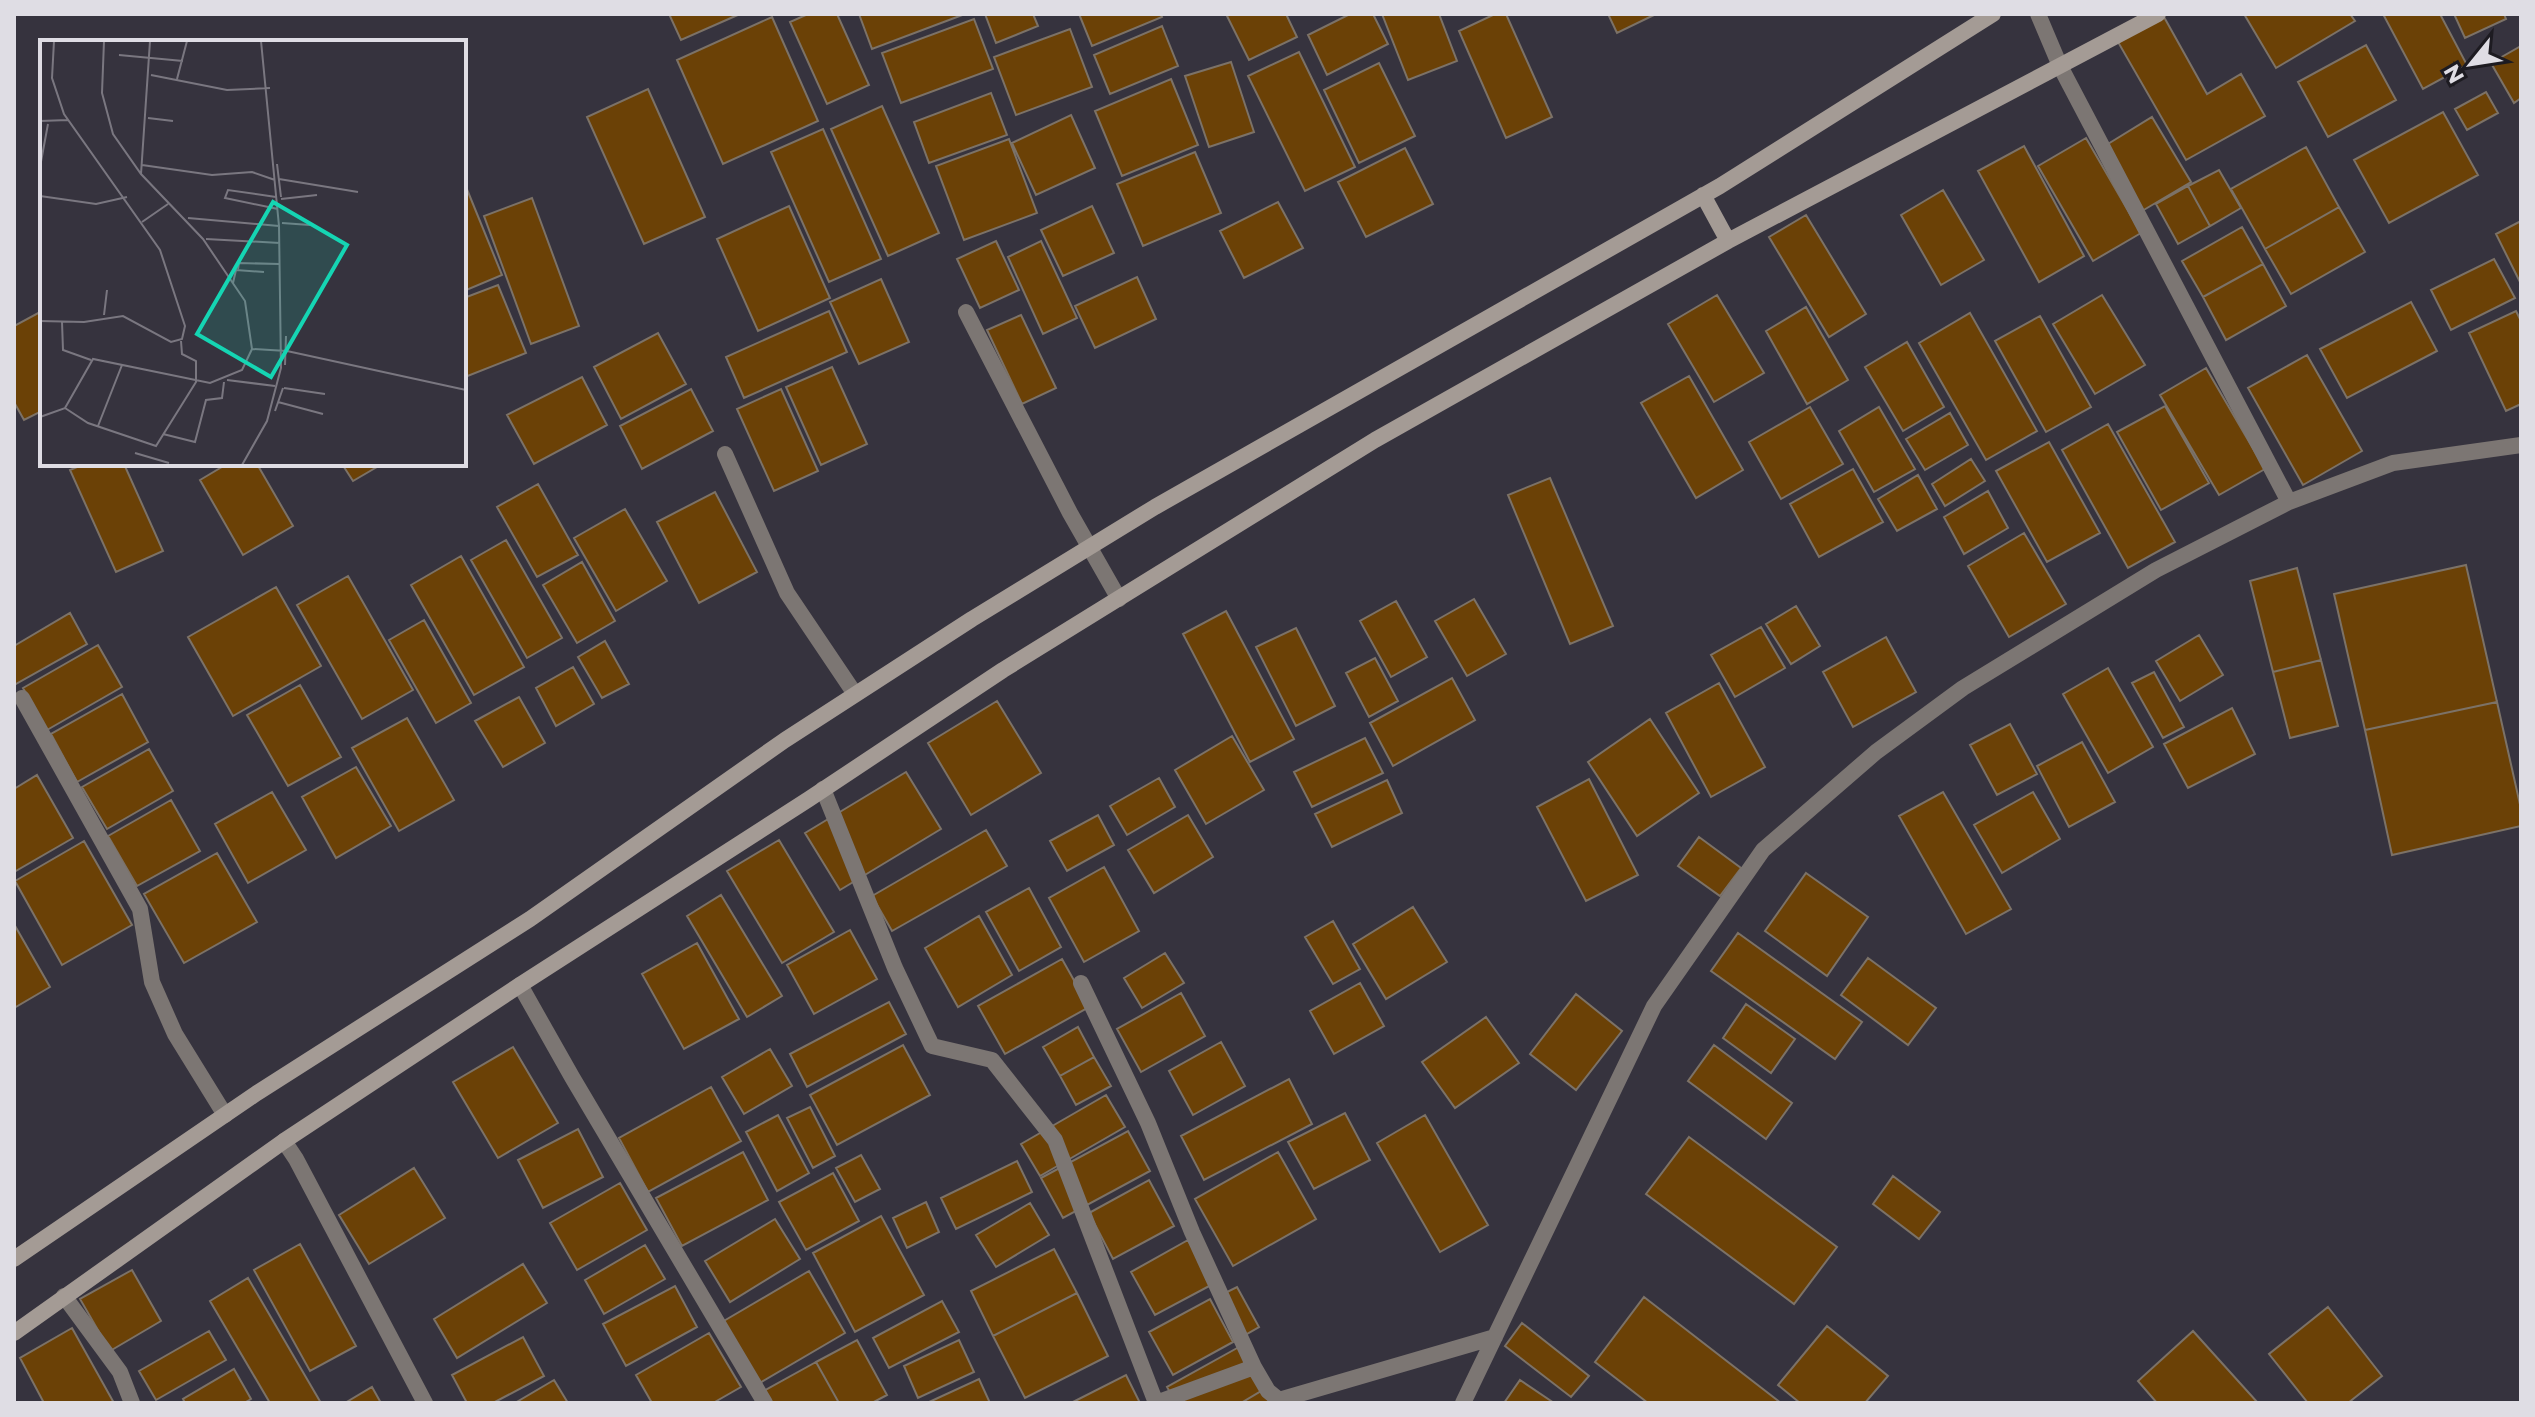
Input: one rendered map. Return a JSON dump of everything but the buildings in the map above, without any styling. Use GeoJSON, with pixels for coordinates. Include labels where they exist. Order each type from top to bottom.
{"type":"FeatureCollection","features":[{"type":"Feature","properties":{"kind":"main road"},"geometry":{"type":"LineString","coordinates":[[14,1259],[220,1108],[530,919],[785,740],[972,619],[1391,370],[1703,195],[1993,14]]}},
{"type":"Feature","properties":{"kind":"main road"},"geometry":{"type":"LineString","coordinates":[[14,1333],[284,1141],[520,985],[1003,670],[1375,440],[1728,241],[2158,14]]}},
{"type":"Feature","properties":{"kind":"main road"},"geometry":{"type":"LineString","coordinates":[[1703,195],[1728,241]]}},
{"type":"Feature","properties":{"kind":"street"},"geometry":{"type":"LineString","coordinates":[[2038,14],[2060,66],[2289,502]]}},
{"type":"Feature","properties":{"kind":"street"},"geometry":{"type":"LineString","coordinates":[[966,312],[1070,513],[1119,599]]}},
{"type":"Feature","properties":{"kind":"street"},"geometry":{"type":"LineString","coordinates":[[1463,1403],[1654,1006],[1763,850],[1876,752],[1963,688],[2156,570],[2289,502],[2393,463],[2521,445]]}},
{"type":"Feature","properties":{"kind":"street"},"geometry":{"type":"LineString","coordinates":[[725,454],[787,593],[855,694]]}},
{"type":"Feature","properties":{"kind":"street"},"geometry":{"type":"LineString","coordinates":[[22,698],[140,909],[152,982],[175,1034],[220,1108]]}},
{"type":"Feature","properties":{"kind":"street"},"geometry":{"type":"LineString","coordinates":[[823,789],[889,954],[932,1046],[992,1060],[1055,1140],[1156,1403],[1254,1367]]}},
{"type":"Feature","properties":{"kind":"street"},"geometry":{"type":"LineString","coordinates":[[1081,983],[1148,1123],[1192,1232],[1268,1391],[1279,1400],[1495,1337]]}},
{"type":"Feature","properties":{"kind":"street"},"geometry":{"type":"LineString","coordinates":[[520,985],[765,1403]]}},
{"type":"Feature","properties":{"kind":"street"},"geometry":{"type":"LineString","coordinates":[[284,1141],[425,1403]]}},
{"type":"Feature","properties":{"kind":"street"},"geometry":{"type":"LineString","coordinates":[[64,1296],[120,1372],[132,1403]]}}]}
